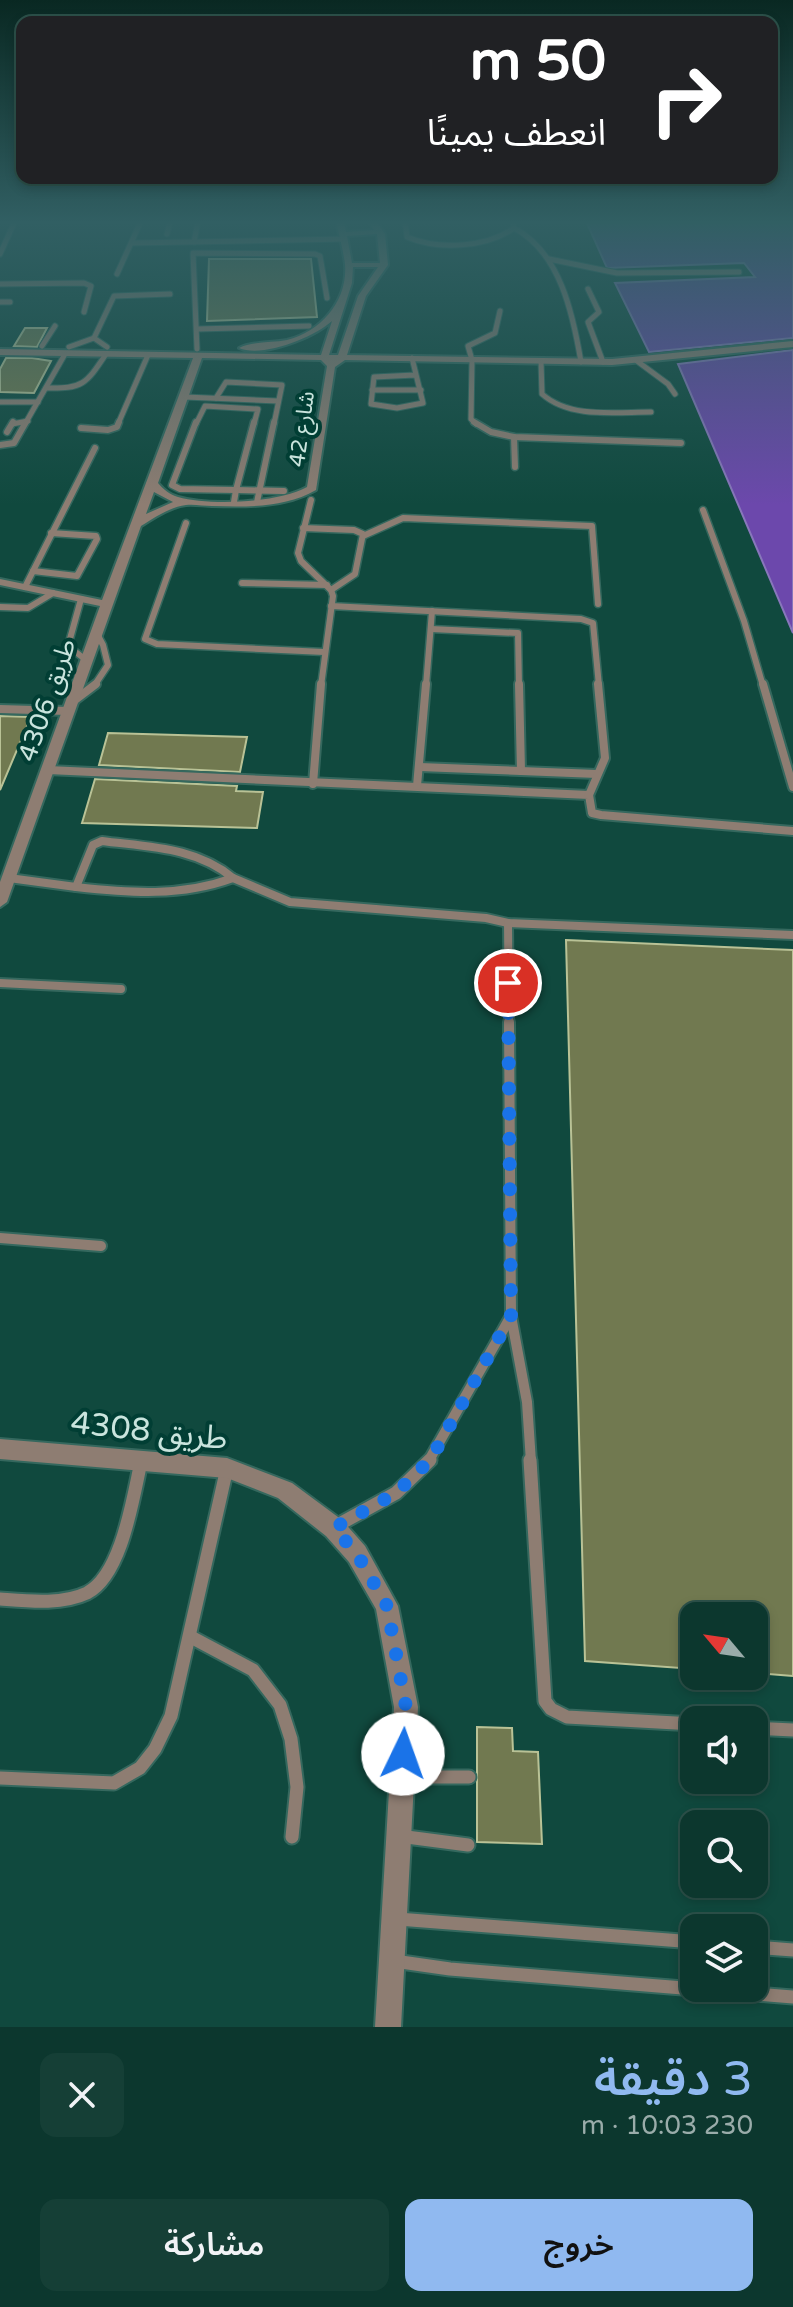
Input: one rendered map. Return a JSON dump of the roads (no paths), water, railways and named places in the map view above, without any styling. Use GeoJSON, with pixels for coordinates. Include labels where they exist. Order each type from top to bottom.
{"type":"FeatureCollection","features":[{"type":"Feature","properties":{"kind":"street"},"geometry":{"type":"LineString","coordinates":[[231,349],[303,339],[322,327],[331,316]]}},
{"type":"Feature","properties":{"kind":"street"},"geometry":{"type":"LineString","coordinates":[[327,358],[337,316]]}},
{"type":"Feature","properties":{"kind":"street"},"geometry":{"type":"LineString","coordinates":[[355,316],[342,355],[603,362],[793,344]]}},
{"type":"Feature","properties":{"kind":"street","name":"شارع 42"},"geometry":{"type":"LineString","coordinates":[[0,345],[67,350]]}},
{"type":"Feature","properties":{"kind":"street","name":"شارع 42"},"geometry":{"type":"LineString","coordinates":[[106,351],[148,355],[231,349],[327,358]]}},
{"type":"Feature","properties":{"kind":"street","name":"شارع 42"},"geometry":{"type":"LineString","coordinates":[[0,352],[198,352],[327,358],[342,355]]}},
{"type":"Feature","properties":{"kind":"street","name":"طريق 4306"},"geometry":{"type":"LineString","coordinates":[[0,902],[7,872],[48,770],[106,604],[185,397],[198,352]]}},
{"type":"Feature","properties":{"kind":"street","name":"شارع 42"},"geometry":{"type":"LineString","coordinates":[[308,498],[314,485],[327,358]]}},
{"type":"Feature","properties":{"kind":"street"},"geometry":{"type":"LineString","coordinates":[[153,481],[165,496],[185,501]]}},
{"type":"Feature","properties":{"kind":"street"},"geometry":{"type":"LineString","coordinates":[[136,525],[156,512],[185,501],[236,496],[282,501],[308,498]]}},
{"type":"Feature","properties":{"kind":"street"},"geometry":{"type":"LineString","coordinates":[[0,582],[106,604]]}},
{"type":"Feature","properties":{"kind":"street","name":"طريق 4308"},"geometry":{"type":"LineString","coordinates":[[0,1449],[227,1468],[285,1490],[334,1528],[357,1554],[387,1606],[406,1707],[388,2027]]}},
{"type":"Feature","properties":{"kind":"lane"},"geometry":{"type":"LineString","coordinates":[[0,445],[14,443],[67,350],[94,338],[105,316]]}},
{"type":"Feature","properties":{"kind":"lane"},"geometry":{"type":"LineString","coordinates":[[196,316],[198,352]]}},
{"type":"Feature","properties":{"kind":"lane"},"geometry":{"type":"LineString","coordinates":[[499,316],[495,333],[468,346],[472,360],[471,419],[474,423],[489,432],[514,437],[681,443]]}},
{"type":"Feature","properties":{"kind":"lane"},"geometry":{"type":"LineString","coordinates":[[569,316],[581,362]]}},
{"type":"Feature","properties":{"kind":"lane"},"geometry":{"type":"LineString","coordinates":[[595,316],[588,322],[603,362]]}},
{"type":"Feature","properties":{"kind":"lane"},"geometry":{"type":"LineString","coordinates":[[42,346],[55,326]]}},
{"type":"Feature","properties":{"kind":"lane"},"geometry":{"type":"LineString","coordinates":[[197,329],[309,326]]}},
{"type":"Feature","properties":{"kind":"lane"},"geometry":{"type":"LineString","coordinates":[[46,388],[86,385],[106,351],[94,338]]}},
{"type":"Feature","properties":{"kind":"lane"},"geometry":{"type":"LineString","coordinates":[[81,428],[108,430],[117,427],[148,355]]}},
{"type":"Feature","properties":{"kind":"lane"},"geometry":{"type":"LineString","coordinates":[[412,358],[424,400],[421,405],[380,407],[370,402],[373,379],[379,375],[415,375]]}},
{"type":"Feature","properties":{"kind":"lane"},"geometry":{"type":"LineString","coordinates":[[541,361],[542,394],[553,403],[583,410],[651,412]]}},
{"type":"Feature","properties":{"kind":"lane"},"geometry":{"type":"LineString","coordinates":[[637,361],[668,384],[675,394]]}},
{"type":"Feature","properties":{"kind":"lane"},"geometry":{"type":"LineString","coordinates":[[216,398],[226,382],[282,385],[258,496],[284,491]]}},
{"type":"Feature","properties":{"kind":"lane"},"geometry":{"type":"LineString","coordinates":[[372,390],[421,390]]}},
{"type":"Feature","properties":{"kind":"lane"},"geometry":{"type":"LineString","coordinates":[[185,397],[278,401]]}},
{"type":"Feature","properties":{"kind":"lane"},"geometry":{"type":"LineString","coordinates":[[0,402],[38,402]]}},
{"type":"Feature","properties":{"kind":"lane"},"geometry":{"type":"LineString","coordinates":[[209,406],[258,409],[236,496],[180,489],[172,485],[201,409],[209,406]]}},
{"type":"Feature","properties":{"kind":"lane"},"geometry":{"type":"LineString","coordinates":[[7,432],[13,422],[28,421]]}},
{"type":"Feature","properties":{"kind":"lane"},"geometry":{"type":"LineString","coordinates":[[514,437],[515,467]]}},
{"type":"Feature","properties":{"kind":"lane"},"geometry":{"type":"LineString","coordinates":[[25,587],[95,448]]}},
{"type":"Feature","properties":{"kind":"lane"},"geometry":{"type":"LineString","coordinates":[[153,481],[173,481]]}},
{"type":"Feature","properties":{"kind":"lane"},"geometry":{"type":"LineString","coordinates":[[308,498],[298,553],[301,561],[329,588],[331,606],[313,784]]}},
{"type":"Feature","properties":{"kind":"lane"},"geometry":{"type":"LineString","coordinates":[[703,510],[744,621],[793,787]]}},
{"type":"Feature","properties":{"kind":"lane"},"geometry":{"type":"LineString","coordinates":[[363,536],[403,518],[592,526],[598,604]]}},
{"type":"Feature","properties":{"kind":"lane"},"geometry":{"type":"LineString","coordinates":[[186,523],[145,639],[157,644],[324,652]]}},
{"type":"Feature","properties":{"kind":"lane"},"geometry":{"type":"LineString","coordinates":[[303,528],[354,530],[363,536]]}},
{"type":"Feature","properties":{"kind":"lane"},"geometry":{"type":"LineString","coordinates":[[33,571],[77,576],[97,539],[96,536],[51,533]]}},
{"type":"Feature","properties":{"kind":"lane"},"geometry":{"type":"LineString","coordinates":[[242,583],[329,588],[355,574],[363,536]]}},
{"type":"Feature","properties":{"kind":"lane"},"geometry":{"type":"LineString","coordinates":[[0,607],[30,610],[53,593]]}},
{"type":"Feature","properties":{"kind":"lane"},"geometry":{"type":"LineString","coordinates":[[81,599],[68,646],[86,660]]}},
{"type":"Feature","properties":{"kind":"lane"},"geometry":{"type":"LineString","coordinates":[[331,606],[581,619],[593,623],[605,758],[589,795],[592,813],[793,831]]}},
{"type":"Feature","properties":{"kind":"lane"},"geometry":{"type":"LineString","coordinates":[[417,786],[432,611]]}},
{"type":"Feature","properties":{"kind":"lane"},"geometry":{"type":"LineString","coordinates":[[431,629],[518,633],[521,771]]}},
{"type":"Feature","properties":{"kind":"lane"},"geometry":{"type":"LineString","coordinates":[[0,709],[70,707],[96,684],[108,664],[109,652],[96,632]]}},
{"type":"Feature","properties":{"kind":"lane"},"geometry":{"type":"LineString","coordinates":[[420,767],[597,774]]}},
{"type":"Feature","properties":{"kind":"lane"},"geometry":{"type":"LineString","coordinates":[[48,770],[589,795]]}},
{"type":"Feature","properties":{"kind":"lane"},"geometry":{"type":"LineString","coordinates":[[76,887],[93,845],[102,841],[185,852],[221,868],[233,878],[303,904],[486,918],[508,923],[793,935]]}},
{"type":"Feature","properties":{"kind":"lane"},"geometry":{"type":"LineString","coordinates":[[7,872],[76,887],[120,892],[202,889],[233,878]]}},
{"type":"Feature","properties":{"kind":"lane"},"geometry":{"type":"LineString","coordinates":[[508,923],[511,1316],[527,1402],[545,1701],[551,1709],[567,1717],[680,1723]]}},
{"type":"Feature","properties":{"kind":"lane"},"geometry":{"type":"LineString","coordinates":[[0,983],[121,989]]}},
{"type":"Feature","properties":{"kind":"lane"},"geometry":{"type":"LineString","coordinates":[[0,1238],[101,1246]]}},
{"type":"Feature","properties":{"kind":"lane"},"geometry":{"type":"LineString","coordinates":[[334,1528],[396,1493],[431,1459],[511,1316]]}},
{"type":"Feature","properties":{"kind":"lane"},"geometry":{"type":"LineString","coordinates":[[0,1599],[37,1603],[91,1591],[109,1569],[119,1545],[142,1461]]}},
{"type":"Feature","properties":{"kind":"lane"},"geometry":{"type":"LineString","coordinates":[[0,1778],[114,1783],[140,1768],[155,1749],[171,1716],[227,1468]]}},
{"type":"Feature","properties":{"kind":"lane"},"geometry":{"type":"LineString","coordinates":[[191,1637],[253,1670],[280,1705],[291,1739],[297,1787],[292,1837]]}},
{"type":"Feature","properties":{"kind":"lane"},"geometry":{"type":"LineString","coordinates":[[768,1729],[793,1730]]}},
{"type":"Feature","properties":{"kind":"lane"},"geometry":{"type":"LineString","coordinates":[[402,1777],[469,1777]]}},
{"type":"Feature","properties":{"kind":"lane"},"geometry":{"type":"LineString","coordinates":[[399,1836],[468,1845]]}},
{"type":"Feature","properties":{"kind":"lane"},"geometry":{"type":"LineString","coordinates":[[395,1918],[680,1941]]}},
{"type":"Feature","properties":{"kind":"lane"},"geometry":{"type":"LineString","coordinates":[[768,1948],[793,1950]]}},
{"type":"Feature","properties":{"kind":"lane"},"geometry":{"type":"LineString","coordinates":[[391,1961],[450,1969],[793,1997]]}}]}
